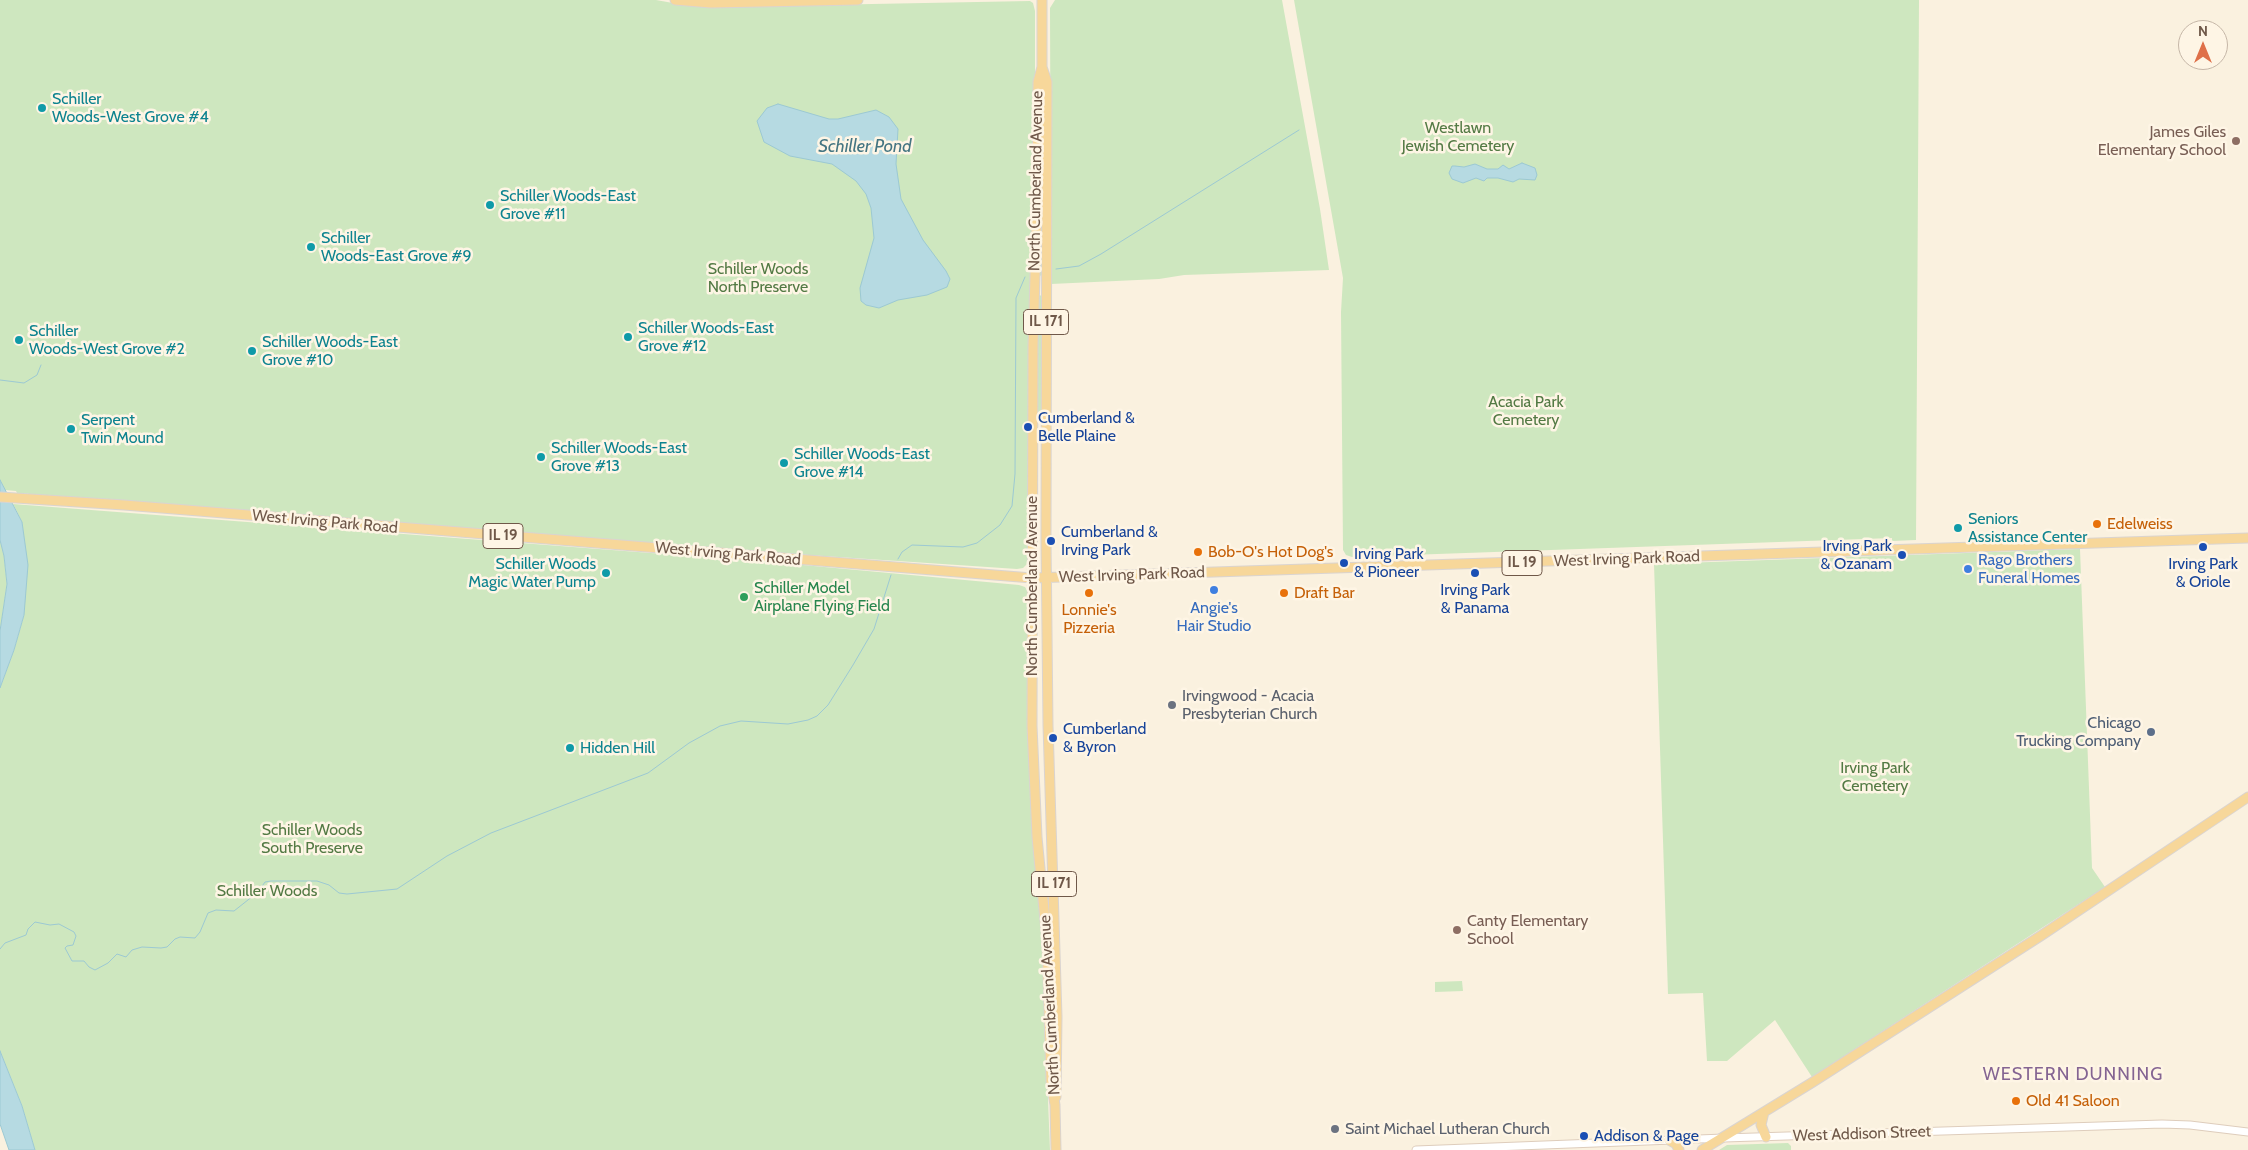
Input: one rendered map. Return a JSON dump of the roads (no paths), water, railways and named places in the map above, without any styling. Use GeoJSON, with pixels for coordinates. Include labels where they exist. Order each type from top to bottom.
{"type":"FeatureCollection","features":[{"type":"Feature","properties":{"kind":"main road"},"geometry":{"type":"LineString","coordinates":[[675,0],[721,3],[858,0]]}},
{"type":"Feature","properties":{"kind":"main road","name":"North Cumberland Avenue"},"geometry":{"type":"LineString","coordinates":[[1042,0],[1042,68],[1038,82],[1038,204],[1033,316],[1032,735],[1037,837],[1046,940],[1051,1081],[1055,1105],[1056,1150]]}},
{"type":"Feature","properties":{"kind":"main road","name":"North Cumberland Avenue"},"geometry":{"type":"LineString","coordinates":[[1042,68],[1047,82],[1046,578],[1048,725],[1057,1017],[1058,1085],[1055,1105]]}},
{"type":"Feature","properties":{"kind":"main road","name":"West Irving Park Road"},"geometry":{"type":"LineString","coordinates":[[0,497],[1032,578],[2248,538]]}},
{"type":"Feature","properties":{"kind":"main road"},"geometry":{"type":"LineString","coordinates":[[1702,1150],[1724,1138],[2042,935],[2248,797]]}},
{"type":"Feature","properties":{"kind":"main road"},"geometry":{"type":"LineString","coordinates":[[1764,1112],[1760,1125],[1766,1137]]}},
{"type":"Feature","properties":{"kind":"main road"},"geometry":{"type":"LineString","coordinates":[[1669,1140],[1676,1144],[1679,1150]]}},
{"type":"Feature","properties":{"kind":"street","name":"West Addison Street"},"geometry":{"type":"LineString","coordinates":[[1416,1150],[2162,1124],[2190,1125],[2248,1132]]}},
{"type":"Feature","properties":{"kind":"water","name":"Schiller Pond"},"geometry":{"type":"Polygon","coordinates":[[[778,104],[829,119],[838,119],[876,110],[889,117],[898,129],[896,164],[901,199],[923,240],[946,271],[950,279],[947,287],[927,295],[898,300],[879,308],[866,305],[861,301],[860,288],[874,238],[871,208],[866,194],[856,181],[832,164],[790,156],[764,142],[757,121],[767,108],[778,104]]]}},
{"type":"Feature","properties":{"kind":"water"},"geometry":{"type":"Polygon","coordinates":[[[1522,163],[1535,168],[1537,175],[1535,180],[1519,179],[1513,182],[1498,178],[1487,178],[1484,181],[1476,178],[1463,183],[1452,179],[1449,173],[1452,166],[1464,167],[1475,164],[1487,169],[1498,169],[1503,165],[1509,169],[1522,163]]]}},
{"type":"Feature","properties":{"kind":"water"},"geometry":{"type":"Polygon","coordinates":[[[0,480],[22,522],[28,565],[24,615],[0,688],[0,631],[7,584],[0,540],[0,480]]]}},
{"type":"Feature","properties":{"kind":"water"},"geometry":{"type":"Polygon","coordinates":[[[0,1051],[22,1106],[35,1150],[9,1150],[0,1124],[0,1051]]]}},
{"type":"Feature","properties":{"kind":"waterway"},"geometry":{"type":"LineString","coordinates":[[1056,269],[1079,266],[1101,254],[1299,130]]}},
{"type":"Feature","properties":{"kind":"waterway"},"geometry":{"type":"LineString","coordinates":[[898,559],[902,552],[912,545],[963,547],[977,543],[1000,525],[1012,506],[1015,474],[1016,298],[1025,277]]}},
{"type":"Feature","properties":{"kind":"waterway"},"geometry":{"type":"LineString","coordinates":[[0,380],[24,383],[37,375],[41,365]]}},
{"type":"Feature","properties":{"kind":"waterway"},"geometry":{"type":"LineString","coordinates":[[0,949],[5,943],[26,935],[28,929],[35,922],[50,925],[59,924],[74,932],[76,936],[73,945],[65,948],[72,961],[84,961],[95,970],[108,963],[117,954],[126,957],[132,950],[142,947],[167,947],[180,937],[195,938],[200,932],[208,913],[216,910],[234,911],[258,892],[265,882],[317,881],[329,885],[339,893],[347,894],[397,889],[447,856],[491,833],[648,773],[689,743],[720,726],[741,721],[788,724],[808,720],[817,716],[828,705],[874,629],[891,575]]}},
{"type":"Feature","properties":{"kind":"place","name":"Schiller Woods-West Grove #4"},"geometry":{"type":"Point","coordinates":[42,108]}},
{"type":"Feature","properties":{"kind":"place","name":"James Giles Elementary School"},"geometry":{"type":"Point","coordinates":[2236,141]}},
{"type":"Feature","properties":{"kind":"place","name":"Schiller Woods-East Grove #11"},"geometry":{"type":"Point","coordinates":[490,205]}},
{"type":"Feature","properties":{"kind":"place","name":"Schiller Woods-East Grove #9"},"geometry":{"type":"Point","coordinates":[311,247]}},
{"type":"Feature","properties":{"kind":"place","name":"Schiller Woods-East Grove #12"},"geometry":{"type":"Point","coordinates":[628,337]}},
{"type":"Feature","properties":{"kind":"place","name":"Schiller Woods-West Grove #2"},"geometry":{"type":"Point","coordinates":[19,340]}},
{"type":"Feature","properties":{"kind":"place","name":"Schiller Woods-East Grove #10"},"geometry":{"type":"Point","coordinates":[252,351]}},
{"type":"Feature","properties":{"kind":"place","name":"Cumberland & Belle Plaine"},"geometry":{"type":"Point","coordinates":[1028,427]}},
{"type":"Feature","properties":{"kind":"place","name":"Serpent Twin Mound"},"geometry":{"type":"Point","coordinates":[71,429]}},
{"type":"Feature","properties":{"kind":"place","name":"Schiller Woods-East Grove #13"},"geometry":{"type":"Point","coordinates":[541,457]}},
{"type":"Feature","properties":{"kind":"place","name":"Schiller Woods-East Grove #14"},"geometry":{"type":"Point","coordinates":[784,463]}},
{"type":"Feature","properties":{"kind":"place","name":"Edelweiss"},"geometry":{"type":"Point","coordinates":[2097,524]}},
{"type":"Feature","properties":{"kind":"place","name":"Seniors Assistance Center"},"geometry":{"type":"Point","coordinates":[1958,528]}},
{"type":"Feature","properties":{"kind":"place","name":"Cumberland & Irving Park"},"geometry":{"type":"Point","coordinates":[1051,541]}},
{"type":"Feature","properties":{"kind":"place","name":"Irving Park & Oriole"},"geometry":{"type":"Point","coordinates":[2203,547]}},
{"type":"Feature","properties":{"kind":"place","name":"Bob-O's Hot Dog's"},"geometry":{"type":"Point","coordinates":[1198,552]}},
{"type":"Feature","properties":{"kind":"place","name":"Irving Park & Ozanam"},"geometry":{"type":"Point","coordinates":[1902,555]}},
{"type":"Feature","properties":{"kind":"place","name":"Irving Park & Pioneer"},"geometry":{"type":"Point","coordinates":[1344,563]}},
{"type":"Feature","properties":{"kind":"place","name":"Rago Brothers Funeral Homes"},"geometry":{"type":"Point","coordinates":[1968,569]}},
{"type":"Feature","properties":{"kind":"place","name":"Schiller Woods Magic Water Pump"},"geometry":{"type":"Point","coordinates":[606,573]}},
{"type":"Feature","properties":{"kind":"place","name":"Irving Park & Panama"},"geometry":{"type":"Point","coordinates":[1475,573]}},
{"type":"Feature","properties":{"kind":"place","name":"Angie's Hair Studio"},"geometry":{"type":"Point","coordinates":[1214,590]}},
{"type":"Feature","properties":{"kind":"place","name":"Lonnie's Pizzeria"},"geometry":{"type":"Point","coordinates":[1089,593]}},
{"type":"Feature","properties":{"kind":"place","name":"Draft Bar"},"geometry":{"type":"Point","coordinates":[1284,593]}},
{"type":"Feature","properties":{"kind":"place","name":"Schiller Model Airplane Flying Field"},"geometry":{"type":"Point","coordinates":[744,597]}},
{"type":"Feature","properties":{"kind":"place","name":"Irvingwood - Acacia Presbyterian Church"},"geometry":{"type":"Point","coordinates":[1172,705]}},
{"type":"Feature","properties":{"kind":"place","name":"Chicago Trucking Company"},"geometry":{"type":"Point","coordinates":[2151,732]}},
{"type":"Feature","properties":{"kind":"place","name":"Cumberland & Byron"},"geometry":{"type":"Point","coordinates":[1053,738]}},
{"type":"Feature","properties":{"kind":"place","name":"Hidden Hill"},"geometry":{"type":"Point","coordinates":[570,748]}},
{"type":"Feature","properties":{"kind":"place","name":"Canty Elementary School"},"geometry":{"type":"Point","coordinates":[1457,930]}},
{"type":"Feature","properties":{"kind":"place","name":"Old 41 Saloon"},"geometry":{"type":"Point","coordinates":[2016,1101]}},
{"type":"Feature","properties":{"kind":"place","name":"Saint Michael Lutheran Church"},"geometry":{"type":"Point","coordinates":[1335,1129]}},
{"type":"Feature","properties":{"kind":"place","name":"Addison & Page"},"geometry":{"type":"Point","coordinates":[1584,1136]}},
{"type":"Feature","properties":{"kind":"district","name":"WESTERN DUNNING"},"geometry":{"type":"Point","coordinates":[2073,1075]}},
{"type":"Feature","properties":{"kind":"park label","name":"Westlawn Jewish Cemetery"},"geometry":{"type":"Point","coordinates":[1458,137]}},
{"type":"Feature","properties":{"kind":"park label","name":"Schiller Woods North Preserve"},"geometry":{"type":"Point","coordinates":[758,278]}},
{"type":"Feature","properties":{"kind":"park label","name":"Acacia Park Cemetery"},"geometry":{"type":"Point","coordinates":[1526,411]}},
{"type":"Feature","properties":{"kind":"park label","name":"Irving Park Cemetery"},"geometry":{"type":"Point","coordinates":[1875,777]}},
{"type":"Feature","properties":{"kind":"park label","name":"Schiller Woods South Preserve"},"geometry":{"type":"Point","coordinates":[312,839]}},
{"type":"Feature","properties":{"kind":"park label","name":"Schiller Woods"},"geometry":{"type":"Point","coordinates":[267,891]}}]}
